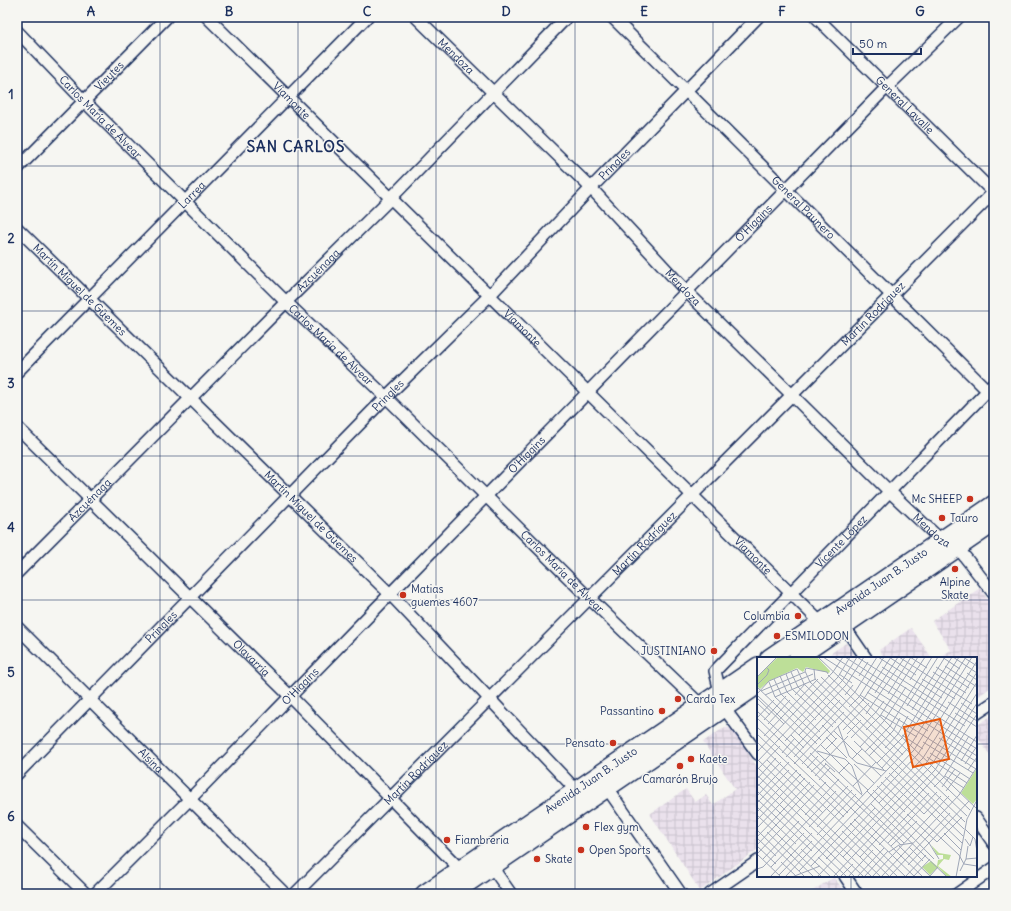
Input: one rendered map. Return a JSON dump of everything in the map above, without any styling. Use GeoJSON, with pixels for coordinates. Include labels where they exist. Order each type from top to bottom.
{"type":"FeatureCollection","features":[{"type":"Feature","properties":{"kind":"main road","name":"Avenida Juan B. Justo"},"geometry":{"type":"LineString","coordinates":[[770,657],[994,504]]}},
{"type":"Feature","properties":{"kind":"main road","name":"Avenida Juan B. Justo"},"geometry":{"type":"LineString","coordinates":[[798,657],[994,523]]}},
{"type":"Feature","properties":{"kind":"main road","name":"Avenida Juan B. Justo"},"geometry":{"type":"LineString","coordinates":[[424,894],[757,667]]}},
{"type":"Feature","properties":{"kind":"main road","name":"Avenida Juan B. Justo"},"geometry":{"type":"LineString","coordinates":[[452,894],[757,686]]}},
{"type":"Feature","properties":{"kind":"street","name":"Vieytes"},"geometry":{"type":"LineString","coordinates":[[17,169],[167,17]]}},
{"type":"Feature","properties":{"kind":"street","name":"Viamonte"},"geometry":{"type":"LineString","coordinates":[[207,17],[821,623]]}},
{"type":"Feature","properties":{"kind":"street","name":"Larrea"},"geometry":{"type":"LineString","coordinates":[[17,372],[367,17]]}},
{"type":"Feature","properties":{"kind":"street","name":"Mendoza"},"geometry":{"type":"LineString","coordinates":[[416,17],[590,188],[687,292],[889,491],[941,540],[958,548]]}},
{"type":"Feature","properties":{"kind":"street","name":"Azcuénaga"},"geometry":{"type":"LineString","coordinates":[[17,573],[391,198],[567,17]]}},
{"type":"Feature","properties":{"kind":"street","name":"General Paunero"},"geometry":{"type":"LineString","coordinates":[[612,17],[891,295],[992,391]]}},
{"type":"Feature","properties":{"kind":"street","name":"Pringles"},"geometry":{"type":"LineString","coordinates":[[17,774],[386,397],[490,295],[590,188],[758,17]]}},
{"type":"Feature","properties":{"kind":"street","name":"General Lavalle"},"geometry":{"type":"LineString","coordinates":[[816,17],[994,192]]}},
{"type":"Feature","properties":{"kind":"street","name":"O'Higgins"},"geometry":{"type":"LineString","coordinates":[[95,894],[190,799],[887,87],[959,17]]}},
{"type":"Feature","properties":{"kind":"street","name":"Carlos María de Alvear"},"geometry":{"type":"LineString","coordinates":[[17,31],[84,101],[286,302],[386,397],[589,598],[701,705]]}},
{"type":"Feature","properties":{"kind":"street","name":"Martín Rodríguez"},"geometry":{"type":"LineString","coordinates":[[295,894],[994,192]]}},
{"type":"Feature","properties":{"kind":"street","name":"Martín Miguel de Güemes"},"geometry":{"type":"LineString","coordinates":[[17,228],[390,594],[576,790]]}},
{"type":"Feature","properties":{"kind":"street","name":"Vicente López"},"geometry":{"type":"LineString","coordinates":[[724,708],[715,671],[889,491],[992,391]]}},
{"type":"Feature","properties":{"kind":"street","name":"Olavarría"},"geometry":{"type":"LineString","coordinates":[[17,428],[290,696],[460,869]]}},
{"type":"Feature","properties":{"kind":"street"},"geometry":{"type":"LineString","coordinates":[[958,548],[994,594]]}},
{"type":"Feature","properties":{"kind":"street"},"geometry":{"type":"LineString","coordinates":[[821,623],[844,626],[865,657]]}},
{"type":"Feature","properties":{"kind":"street","name":"Alsina"},"geometry":{"type":"LineString","coordinates":[[17,627],[285,894]]}},
{"type":"Feature","properties":{"kind":"street"},"geometry":{"type":"LineString","coordinates":[[977,713],[994,702]]}},
{"type":"Feature","properties":{"kind":"street"},"geometry":{"type":"LineString","coordinates":[[701,705],[724,708],[757,753]]}},
{"type":"Feature","properties":{"kind":"street"},"geometry":{"type":"LineString","coordinates":[[576,790],[607,788],[681,894]]}},
{"type":"Feature","properties":{"kind":"street"},"geometry":{"type":"LineString","coordinates":[[977,819],[994,844]]}},
{"type":"Feature","properties":{"kind":"street"},"geometry":{"type":"LineString","coordinates":[[17,826],[86,894]]}},
{"type":"Feature","properties":{"kind":"street"},"geometry":{"type":"LineString","coordinates":[[710,894],[757,862]]}},
{"type":"Feature","properties":{"kind":"street"},"geometry":{"type":"LineString","coordinates":[[460,869],[492,867],[511,894]]}},
{"type":"Feature","properties":{"kind":"street"},"geometry":{"type":"LineString","coordinates":[[956,894],[994,868]]}},
{"type":"Feature","properties":{"kind":"street"},"geometry":{"type":"LineString","coordinates":[[846,877],[857,894]]}},
{"type":"Feature","properties":{"kind":"shaded area"},"geometry":{"type":"Polygon","coordinates":[[[980,588],[994,609],[994,685],[977,697],[977,657],[940,657],[951,650],[932,621],[980,588]]]}},
{"type":"Feature","properties":{"kind":"shaded area"},"geometry":{"type":"Polygon","coordinates":[[[911,628],[931,657],[883,657],[879,650],[911,628]]]}},
{"type":"Feature","properties":{"kind":"shaded area"},"geometry":{"type":"Polygon","coordinates":[[[846,643],[855,657],[825,657],[846,643]]]}},
{"type":"Feature","properties":{"kind":"shaded area"},"geometry":{"type":"Polygon","coordinates":[[[994,714],[994,761],[977,736],[977,725],[994,714]]]}},
{"type":"Feature","properties":{"kind":"shaded area"},"geometry":{"type":"Polygon","coordinates":[[[725,727],[732,729],[757,766],[757,850],[700,891],[650,814],[686,789],[695,802],[706,795],[713,805],[735,789],[703,742],[725,727]]]}},
{"type":"Feature","properties":{"kind":"shaded area"},"geometry":{"type":"Polygon","coordinates":[[[834,877],[846,894],[808,894],[834,877]]]}},
{"type":"Feature","properties":{"kind":"place","name":"Mc SHEEP"},"geometry":{"type":"Point","coordinates":[970,499]}},
{"type":"Feature","properties":{"kind":"place","name":"Tauro"},"geometry":{"type":"Point","coordinates":[942,518]}},
{"type":"Feature","properties":{"kind":"place","name":"Alpine Skate"},"geometry":{"type":"Point","coordinates":[955,569]}},
{"type":"Feature","properties":{"kind":"place","name":"Matias guemes 4607"},"geometry":{"type":"Point","coordinates":[403,595]}},
{"type":"Feature","properties":{"kind":"place","name":"Columbia"},"geometry":{"type":"Point","coordinates":[798,616]}},
{"type":"Feature","properties":{"kind":"place","name":"ESMILODON"},"geometry":{"type":"Point","coordinates":[777,636]}},
{"type":"Feature","properties":{"kind":"place","name":"JUSTINIANO"},"geometry":{"type":"Point","coordinates":[714,651]}},
{"type":"Feature","properties":{"kind":"place","name":"Cardo Tex"},"geometry":{"type":"Point","coordinates":[678,699]}},
{"type":"Feature","properties":{"kind":"place","name":"Passantino"},"geometry":{"type":"Point","coordinates":[662,711]}},
{"type":"Feature","properties":{"kind":"place","name":"Pensato"},"geometry":{"type":"Point","coordinates":[613,743]}},
{"type":"Feature","properties":{"kind":"place","name":"Kaete"},"geometry":{"type":"Point","coordinates":[691,759]}},
{"type":"Feature","properties":{"kind":"place","name":"Camarón Brujo"},"geometry":{"type":"Point","coordinates":[680,766]}},
{"type":"Feature","properties":{"kind":"place","name":"Flex gym"},"geometry":{"type":"Point","coordinates":[586,827]}},
{"type":"Feature","properties":{"kind":"place","name":"Fiambreria"},"geometry":{"type":"Point","coordinates":[447,840]}},
{"type":"Feature","properties":{"kind":"place","name":"Open Sports"},"geometry":{"type":"Point","coordinates":[581,850]}},
{"type":"Feature","properties":{"kind":"place","name":"Skate"},"geometry":{"type":"Point","coordinates":[537,859]}},
{"type":"Feature","properties":{"kind":"district","name":"SAN CARLOS"},"geometry":{"type":"Point","coordinates":[296,147]}}]}
